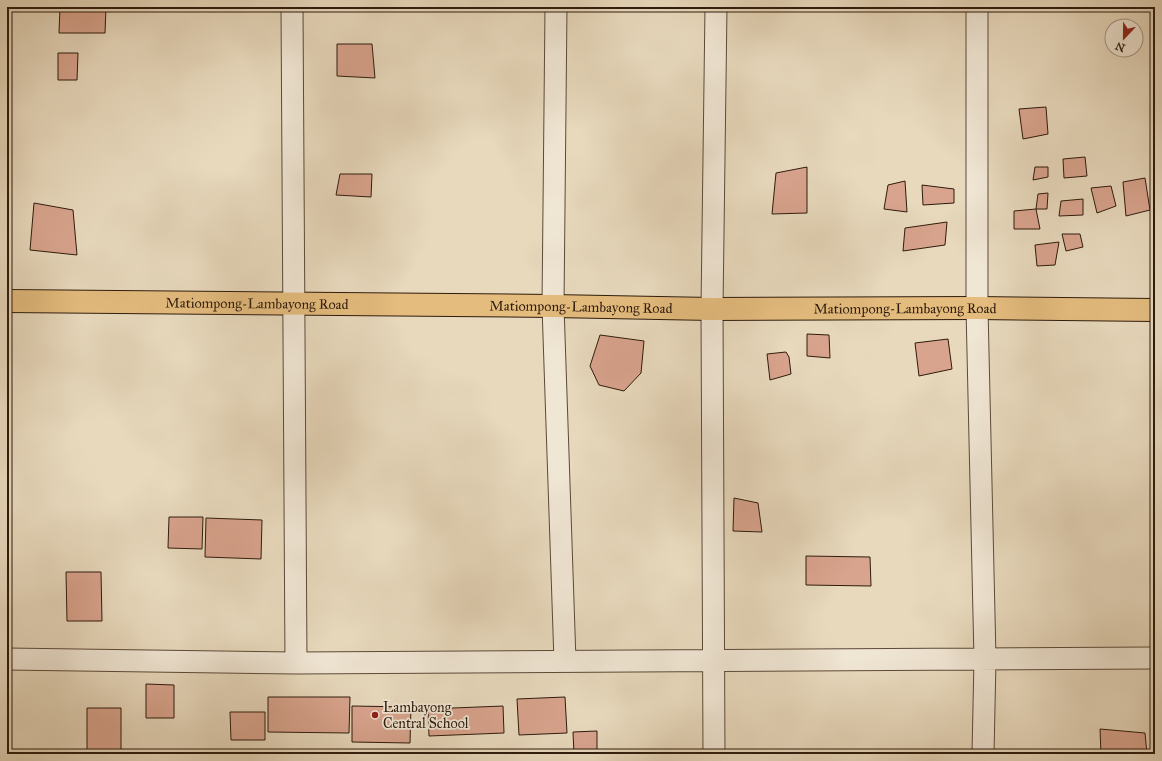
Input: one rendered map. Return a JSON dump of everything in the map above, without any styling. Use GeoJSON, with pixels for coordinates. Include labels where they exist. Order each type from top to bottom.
{"type":"FeatureCollection","features":[{"type":"Feature","properties":{"kind":"main road","name":"Matiompong-Lambayong Road"},"geometry":{"type":"LineString","coordinates":[[7,301],[294,303],[712,309],[977,308],[1155,310]]}},
{"type":"Feature","properties":{"kind":"street"},"geometry":{"type":"LineString","coordinates":[[292,7],[296,663]]}},
{"type":"Feature","properties":{"kind":"street"},"geometry":{"type":"LineString","coordinates":[[556,7],[553,306],[565,661]]}},
{"type":"Feature","properties":{"kind":"street"},"geometry":{"type":"LineString","coordinates":[[714,754],[712,309],[716,7]]}},
{"type":"Feature","properties":{"kind":"street"},"geometry":{"type":"LineString","coordinates":[[977,7],[977,308],[985,659],[983,754]]}},
{"type":"Feature","properties":{"kind":"street"},"geometry":{"type":"LineString","coordinates":[[7,659],[296,663],[1155,658]]}},
{"type":"Feature","properties":{"kind":"building"},"geometry":{"type":"Polygon","coordinates":[[[60,7],[106,7],[105,33],[59,33],[60,7]]]}},
{"type":"Feature","properties":{"kind":"building"},"geometry":{"type":"Polygon","coordinates":[[[337,44],[372,44],[375,78],[337,76],[337,44]]]}},
{"type":"Feature","properties":{"kind":"building"},"geometry":{"type":"Polygon","coordinates":[[[58,53],[78,53],[77,80],[58,80],[58,53]]]}},
{"type":"Feature","properties":{"kind":"building"},"geometry":{"type":"Polygon","coordinates":[[[1046,107],[1048,134],[1023,139],[1019,109],[1046,107]]]}},
{"type":"Feature","properties":{"kind":"building"},"geometry":{"type":"Polygon","coordinates":[[[1085,157],[1087,176],[1064,178],[1063,159],[1085,157]]]}},
{"type":"Feature","properties":{"kind":"building"},"geometry":{"type":"Polygon","coordinates":[[[807,167],[807,213],[772,214],[776,173],[807,167]]]}},
{"type":"Feature","properties":{"kind":"building"},"geometry":{"type":"Polygon","coordinates":[[[1035,167],[1048,167],[1048,177],[1033,180],[1035,167]]]}},
{"type":"Feature","properties":{"kind":"building"},"geometry":{"type":"Polygon","coordinates":[[[340,174],[372,174],[371,197],[336,195],[340,174]]]}},
{"type":"Feature","properties":{"kind":"building"},"geometry":{"type":"Polygon","coordinates":[[[1145,178],[1150,210],[1126,216],[1123,182],[1145,178]]]}},
{"type":"Feature","properties":{"kind":"building"},"geometry":{"type":"Polygon","coordinates":[[[905,181],[907,212],[884,209],[888,185],[905,181]]]}},
{"type":"Feature","properties":{"kind":"building"},"geometry":{"type":"Polygon","coordinates":[[[922,185],[954,189],[954,203],[923,205],[922,185]]]}},
{"type":"Feature","properties":{"kind":"building"},"geometry":{"type":"Polygon","coordinates":[[[1111,186],[1116,206],[1097,213],[1091,188],[1111,186]]]}},
{"type":"Feature","properties":{"kind":"building"},"geometry":{"type":"Polygon","coordinates":[[[1048,193],[1047,209],[1036,209],[1038,194],[1048,193]]]}},
{"type":"Feature","properties":{"kind":"building"},"geometry":{"type":"Polygon","coordinates":[[[1083,199],[1083,215],[1059,216],[1061,201],[1083,199]]]}},
{"type":"Feature","properties":{"kind":"building"},"geometry":{"type":"Polygon","coordinates":[[[34,203],[73,210],[77,255],[30,250],[34,203]]]}},
{"type":"Feature","properties":{"kind":"building"},"geometry":{"type":"Polygon","coordinates":[[[1036,209],[1040,229],[1014,229],[1014,211],[1036,209]]]}},
{"type":"Feature","properties":{"kind":"building"},"geometry":{"type":"Polygon","coordinates":[[[947,222],[945,245],[903,251],[905,228],[947,222]]]}},
{"type":"Feature","properties":{"kind":"building"},"geometry":{"type":"Polygon","coordinates":[[[1062,234],[1080,234],[1083,247],[1066,251],[1062,234]]]}},
{"type":"Feature","properties":{"kind":"building"},"geometry":{"type":"Polygon","coordinates":[[[1059,242],[1055,265],[1037,266],[1035,245],[1059,242]]]}},
{"type":"Feature","properties":{"kind":"building"},"geometry":{"type":"Polygon","coordinates":[[[807,334],[829,335],[830,358],[807,356],[807,334]]]}},
{"type":"Feature","properties":{"kind":"building"},"geometry":{"type":"Polygon","coordinates":[[[600,335],[644,341],[641,373],[624,391],[599,385],[590,366],[600,335]]]}},
{"type":"Feature","properties":{"kind":"building"},"geometry":{"type":"Polygon","coordinates":[[[948,339],[952,369],[919,376],[915,343],[948,339]]]}},
{"type":"Feature","properties":{"kind":"building"},"geometry":{"type":"Polygon","coordinates":[[[786,352],[789,357],[791,374],[770,380],[767,354],[786,352]]]}},
{"type":"Feature","properties":{"kind":"building"},"geometry":{"type":"Polygon","coordinates":[[[734,498],[758,503],[762,532],[733,531],[734,498]]]}},
{"type":"Feature","properties":{"kind":"building"},"geometry":{"type":"Polygon","coordinates":[[[169,517],[203,517],[202,549],[168,548],[169,517]]]}},
{"type":"Feature","properties":{"kind":"building"},"geometry":{"type":"Polygon","coordinates":[[[206,518],[262,520],[261,559],[205,557],[206,518]]]}},
{"type":"Feature","properties":{"kind":"building"},"geometry":{"type":"Polygon","coordinates":[[[806,556],[870,557],[871,586],[806,585],[806,556]]]}},
{"type":"Feature","properties":{"kind":"building"},"geometry":{"type":"Polygon","coordinates":[[[66,572],[101,572],[102,621],[67,621],[66,572]]]}},
{"type":"Feature","properties":{"kind":"building"},"geometry":{"type":"Polygon","coordinates":[[[146,684],[174,685],[174,718],[146,718],[146,684]]]}},
{"type":"Feature","properties":{"kind":"building"},"geometry":{"type":"Polygon","coordinates":[[[268,697],[350,697],[349,733],[268,732],[268,697]]]}},
{"type":"Feature","properties":{"kind":"building"},"geometry":{"type":"Polygon","coordinates":[[[565,697],[567,733],[519,735],[517,699],[565,697]]]}},
{"type":"Feature","properties":{"kind":"building"},"geometry":{"type":"Polygon","coordinates":[[[352,706],[411,707],[410,743],[352,742],[352,706]]]}},
{"type":"Feature","properties":{"kind":"building"},"geometry":{"type":"Polygon","coordinates":[[[503,706],[504,733],[429,736],[428,709],[503,706]]]}},
{"type":"Feature","properties":{"kind":"building"},"geometry":{"type":"Polygon","coordinates":[[[87,708],[121,708],[121,754],[87,754],[87,708]]]}},
{"type":"Feature","properties":{"kind":"building"},"geometry":{"type":"Polygon","coordinates":[[[230,712],[265,712],[265,740],[231,740],[230,712]]]}},
{"type":"Feature","properties":{"kind":"building"},"geometry":{"type":"Polygon","coordinates":[[[1100,729],[1145,733],[1147,754],[1101,754],[1100,729]]]}},
{"type":"Feature","properties":{"kind":"building"},"geometry":{"type":"Polygon","coordinates":[[[597,731],[597,754],[574,754],[573,732],[597,731]]]}},
{"type":"Feature","properties":{"kind":"place","name":"Lambayong Central School"},"geometry":{"type":"Point","coordinates":[375,715]}}]}
